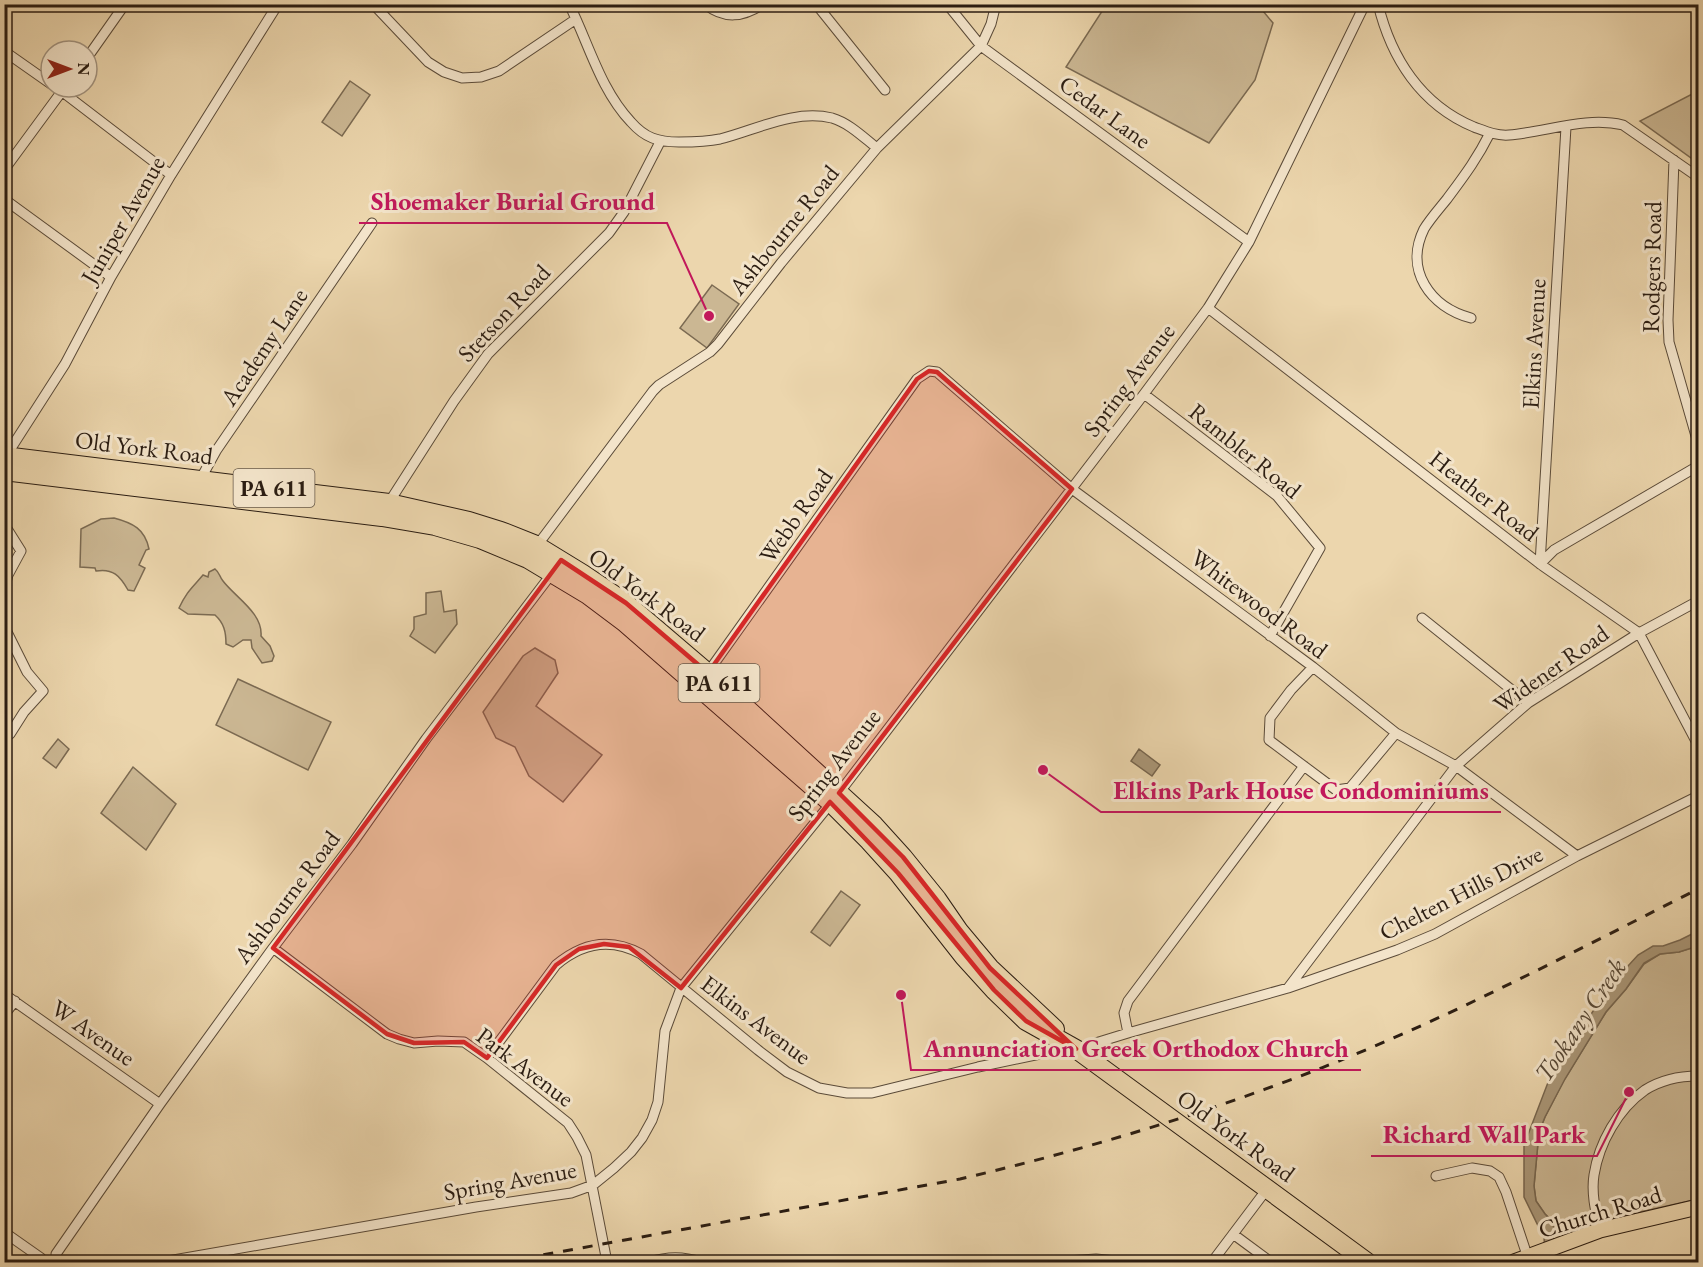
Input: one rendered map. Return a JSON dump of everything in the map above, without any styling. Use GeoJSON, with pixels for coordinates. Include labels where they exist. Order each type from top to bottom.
{"type":"FeatureCollection","features":[{"type":"Feature","properties":{"kind":"highway","name":"Old York Road"},"geometry":{"type":"LineString","coordinates":[[5,461],[386,510],[480,539],[532,552],[626,603],[702,680],[835,798],[964,957],[993,990],[1026,1021],[1076,1049],[1367,1263]]}},
{"type":"Feature","properties":{"kind":"main road","name":"Church Road"},"geometry":{"type":"LineString","coordinates":[[1526,1259],[1600,1230],[1698,1207]]}},
{"type":"Feature","properties":{"kind":"street"},"geometry":{"type":"LineString","coordinates":[[99,41],[125,4]]}},
{"type":"Feature","properties":{"kind":"street","name":"Juniper Avenue"},"geometry":{"type":"LineString","coordinates":[[5,461],[65,364],[111,277],[171,175],[278,4]]}},
{"type":"Feature","properties":{"kind":"street"},"geometry":{"type":"LineString","coordinates":[[373,4],[428,62],[444,72],[462,78],[481,77],[499,71],[576,19]]}},
{"type":"Feature","properties":{"kind":"street"},"geometry":{"type":"LineString","coordinates":[[569,4],[606,87],[619,108],[639,130],[660,142],[709,141],[794,117],[814,116],[833,118],[843,122],[877,148]]}},
{"type":"Feature","properties":{"kind":"street"},"geometry":{"type":"LineString","coordinates":[[705,4],[716,12],[735,15],[749,13],[763,4]]}},
{"type":"Feature","properties":{"kind":"street"},"geometry":{"type":"LineString","coordinates":[[816,4],[885,90]]}},
{"type":"Feature","properties":{"kind":"street","name":"Cedar Lane"},"geometry":{"type":"LineString","coordinates":[[947,4],[981,46],[1249,242]]}},
{"type":"Feature","properties":{"kind":"street","name":"Ashbourne Road"},"geometry":{"type":"LineString","coordinates":[[532,552],[658,385],[710,352],[718,344],[781,262],[877,148],[981,46],[991,24],[996,4]]}},
{"type":"Feature","properties":{"kind":"street","name":"Spring Avenue"},"geometry":{"type":"LineString","coordinates":[[162,1263],[476,1207],[572,1193],[592,1185],[631,1152],[652,1120],[658,1102],[665,1031],[681,988],[835,798],[1208,308],[1249,242],[1365,4]]}},
{"type":"Feature","properties":{"kind":"street"},"geometry":{"type":"LineString","coordinates":[[1378,4],[1402,66],[1415,84],[1434,102],[1463,122],[1490,133],[1508,135],[1597,122],[1623,125],[1698,177]]}},
{"type":"Feature","properties":{"kind":"street"},"geometry":{"type":"LineString","coordinates":[[4,51],[39,76]]}},
{"type":"Feature","properties":{"kind":"street"},"geometry":{"type":"LineString","coordinates":[[4,170],[53,99]]}},
{"type":"Feature","properties":{"kind":"street"},"geometry":{"type":"LineString","coordinates":[[75,99],[171,175]]}},
{"type":"Feature","properties":{"kind":"street","name":"Elkins Avenue"},"geometry":{"type":"LineString","coordinates":[[1540,564],[1566,126]]}},
{"type":"Feature","properties":{"kind":"street"},"geometry":{"type":"LineString","coordinates":[[1471,318],[1452,311],[1428,292],[1419,270],[1418,249],[1425,227],[1476,161],[1490,133]]}},
{"type":"Feature","properties":{"kind":"street","name":"Stetson Road"},"geometry":{"type":"LineString","coordinates":[[386,510],[454,401],[488,354],[617,223],[660,142]]}},
{"type":"Feature","properties":{"kind":"street","name":"Rodgers Road"},"geometry":{"type":"LineString","coordinates":[[1674,160],[1669,342],[1698,443]]}},
{"type":"Feature","properties":{"kind":"street"},"geometry":{"type":"LineString","coordinates":[[4,199],[111,277]]}},
{"type":"Feature","properties":{"kind":"street","name":"Academy Lane"},"geometry":{"type":"LineString","coordinates":[[196,487],[216,450],[372,223]]}},
{"type":"Feature","properties":{"kind":"street","name":"Heather Road"},"geometry":{"type":"LineString","coordinates":[[1208,308],[1540,564],[1639,633],[1698,745]]}},
{"type":"Feature","properties":{"kind":"street","name":"Whitewood Road"},"geometry":{"type":"LineString","coordinates":[[929,371],[943,376],[1072,489],[1313,667],[1396,733],[1456,766],[1577,856]]}},
{"type":"Feature","properties":{"kind":"street","name":"Webb Road"},"geometry":{"type":"LineString","coordinates":[[702,680],[917,379],[929,371]]}},
{"type":"Feature","properties":{"kind":"street","name":"Rambler Road"},"geometry":{"type":"LineString","coordinates":[[1144,394],[1277,496],[1320,548],[1270,636]]}},
{"type":"Feature","properties":{"kind":"street"},"geometry":{"type":"LineString","coordinates":[[1540,564],[1554,550],[1698,466]]}},
{"type":"Feature","properties":{"kind":"street"},"geometry":{"type":"LineString","coordinates":[[4,524],[21,551],[8,575],[4,589]]}},
{"type":"Feature","properties":{"kind":"street","name":"Ashbourne Road"},"geometry":{"type":"LineString","coordinates":[[57,1263],[56,1254],[160,1104],[352,844],[426,739],[557,567]]}},
{"type":"Feature","properties":{"kind":"street","name":"Widener Road"},"geometry":{"type":"LineString","coordinates":[[1288,988],[1456,766],[1528,703],[1639,633],[1698,601]]}},
{"type":"Feature","properties":{"kind":"street"},"geometry":{"type":"LineString","coordinates":[[1422,618],[1528,703]]}},
{"type":"Feature","properties":{"kind":"street"},"geometry":{"type":"LineString","coordinates":[[4,626],[27,672],[43,691],[24,712],[10,734]]}},
{"type":"Feature","properties":{"kind":"street"},"geometry":{"type":"LineString","coordinates":[[1313,667],[1291,690],[1270,718],[1269,740],[1336,790],[1350,788],[1396,733]]}},
{"type":"Feature","properties":{"kind":"street"},"geometry":{"type":"LineString","coordinates":[[1128,1033],[1124,1013],[1128,1001],[1142,979],[1304,766]]}},
{"type":"Feature","properties":{"kind":"street","name":"Chelten Hills Drive"},"geometry":{"type":"LineString","coordinates":[[1128,1033],[1288,988],[1397,950],[1435,934],[1577,856],[1698,796]]}},
{"type":"Feature","properties":{"kind":"street","name":"Elkins Avenue"},"geometry":{"type":"LineString","coordinates":[[487,1058],[556,965],[568,954],[579,949],[604,944],[629,947],[641,954],[787,1072],[819,1088],[847,1093],[872,1092],[978,1067],[1076,1049],[1128,1033]]}},
{"type":"Feature","properties":{"kind":"street","name":"Park Avenue"},"geometry":{"type":"LineString","coordinates":[[273,948],[387,1034],[414,1043],[464,1042],[568,1123],[586,1155],[607,1263]]}},
{"type":"Feature","properties":{"kind":"street","name":"W Avenue"},"geometry":{"type":"LineString","coordinates":[[4,994],[160,1104]]}},
{"type":"Feature","properties":{"kind":"street"},"geometry":{"type":"LineString","coordinates":[[4,1015],[15,1001]]}},
{"type":"Feature","properties":{"kind":"street"},"geometry":{"type":"LineString","coordinates":[[1600,1230],[1594,1205],[1593,1177],[1600,1152],[1612,1126],[1645,1090],[1678,1077],[1698,1076]]}},
{"type":"Feature","properties":{"kind":"street"},"geometry":{"type":"LineString","coordinates":[[1436,1176],[1472,1168],[1490,1171],[1499,1177],[1506,1192],[1526,1259]]}},
{"type":"Feature","properties":{"kind":"street"},"geometry":{"type":"LineString","coordinates":[[1212,1263],[1267,1189]]}},
{"type":"Feature","properties":{"kind":"street"},"geometry":{"type":"LineString","coordinates":[[1677,1212],[1698,1213]]}},
{"type":"Feature","properties":{"kind":"street"},"geometry":{"type":"LineString","coordinates":[[4,1232],[41,1258],[44,1263]]}},
{"type":"Feature","properties":{"kind":"street"},"geometry":{"type":"LineString","coordinates":[[1233,1234],[1271,1263]]}},
{"type":"Feature","properties":{"kind":"street"},"geometry":{"type":"LineString","coordinates":[[650,1263],[671,1257],[684,1257],[700,1263]]}},
{"type":"Feature","properties":{"kind":"street"},"geometry":{"type":"LineString","coordinates":[[1053,1263],[1096,1259],[1126,1263]]}},
{"type":"Feature","properties":{"kind":"highlighted area"},"geometry":{"type":"Polygon","coordinates":[[[929,371],[937,372],[1072,489],[839,793],[903,857],[990,968],[1076,1049],[1026,1021],[994,990],[898,873],[830,802],[681,988],[629,947],[604,944],[579,949],[556,965],[487,1058],[464,1042],[414,1043],[387,1034],[273,948],[561,560],[626,603],[708,673],[917,379],[929,371]]]}},
{"type":"Feature","properties":{"kind":"shaded area"},"geometry":{"type":"Polygon","coordinates":[[[1150,4],[1258,5],[1273,23],[1255,80],[1209,143],[1066,67],[1106,5],[1143,10],[1150,4]]]}},
{"type":"Feature","properties":{"kind":"shaded area"},"geometry":{"type":"Polygon","coordinates":[[[350,81],[370,95],[342,136],[322,122],[350,81]]]}},
{"type":"Feature","properties":{"kind":"shaded area"},"geometry":{"type":"Polygon","coordinates":[[[1698,91],[1698,163],[1640,121],[1698,91]]]}},
{"type":"Feature","properties":{"kind":"shaded area"},"geometry":{"type":"Polygon","coordinates":[[[712,285],[739,304],[707,348],[680,328],[712,285]]]}},
{"type":"Feature","properties":{"kind":"shaded area"},"geometry":{"type":"Polygon","coordinates":[[[114,518],[137,528],[145,536],[149,549],[146,550],[139,565],[145,568],[134,591],[128,590],[119,577],[111,572],[80,567],[81,529],[101,519],[114,518]]]}},
{"type":"Feature","properties":{"kind":"shaded area"},"geometry":{"type":"Polygon","coordinates":[[[215,569],[258,620],[261,636],[270,646],[274,656],[272,661],[262,663],[252,648],[251,640],[243,640],[233,647],[226,644],[224,628],[215,615],[188,614],[179,608],[203,575],[208,577],[209,572],[215,569]]]}},
{"type":"Feature","properties":{"kind":"shaded area"},"geometry":{"type":"Polygon","coordinates":[[[441,591],[444,612],[456,610],[457,624],[435,653],[410,636],[414,629],[414,617],[426,614],[426,593],[441,591]]]}},
{"type":"Feature","properties":{"kind":"shaded area"},"geometry":{"type":"Polygon","coordinates":[[[535,648],[555,660],[558,673],[536,706],[602,755],[563,802],[529,776],[515,747],[496,738],[483,712],[523,656],[535,648]]]}},
{"type":"Feature","properties":{"kind":"shaded area"},"geometry":{"type":"Polygon","coordinates":[[[238,679],[331,722],[308,770],[216,725],[238,679]]]}},
{"type":"Feature","properties":{"kind":"shaded area"},"geometry":{"type":"Polygon","coordinates":[[[58,739],[69,749],[56,768],[43,758],[58,739]]]}},
{"type":"Feature","properties":{"kind":"shaded area"},"geometry":{"type":"Polygon","coordinates":[[[1139,749],[1160,765],[1152,776],[1131,761],[1139,749]]]}},
{"type":"Feature","properties":{"kind":"shaded area"},"geometry":{"type":"Polygon","coordinates":[[[133,767],[176,804],[146,850],[101,813],[133,767]]]}},
{"type":"Feature","properties":{"kind":"shaded area"},"geometry":{"type":"Polygon","coordinates":[[[841,891],[860,905],[830,946],[811,932],[841,891]]]}},
{"type":"Feature","properties":{"kind":"shaded area"},"geometry":{"type":"Polygon","coordinates":[[[1698,931],[1698,946],[1679,952],[1660,954],[1644,963],[1606,1012],[1545,1117],[1539,1132],[1534,1186],[1536,1201],[1551,1220],[1554,1228],[1553,1236],[1558,1262],[1546,1262],[1544,1238],[1524,1197],[1524,1145],[1552,1072],[1621,971],[1638,955],[1653,946],[1663,946],[1698,931]]]}},
{"type":"Feature","properties":{"kind":"shaded area"},"geometry":{"type":"Polygon","coordinates":[[[1698,946],[1698,1199],[1605,1220],[1553,1236],[1554,1228],[1551,1220],[1536,1201],[1534,1186],[1539,1132],[1545,1117],[1564,1080],[1606,1012],[1644,964],[1660,954],[1679,952],[1698,946]]]}},
{"type":"Feature","properties":{"kind":"railway"},"geometry":{"type":"LineString","coordinates":[[504,1262],[960,1179],[1170,1122],[1324,1067],[1416,1028],[1538,970],[1698,889]]}},
{"type":"Feature","properties":{"kind":"place","name":"Shoemaker Burial Ground"},"geometry":{"type":"Point","coordinates":[709,316]}},
{"type":"Feature","properties":{"kind":"place","name":"Elkins Park House Condominiums"},"geometry":{"type":"Point","coordinates":[1043,770]}},
{"type":"Feature","properties":{"kind":"place","name":"Annunciation Greek Orthodox Church"},"geometry":{"type":"Point","coordinates":[901,995]}},
{"type":"Feature","properties":{"kind":"place","name":"Richard Wall Park"},"geometry":{"type":"Point","coordinates":[1629,1092]}},
{"type":"Feature","properties":{"kind":"water label","name":"Tookany Creek"},"geometry":{"type":"Point","coordinates":[1580,1020]}}]}
